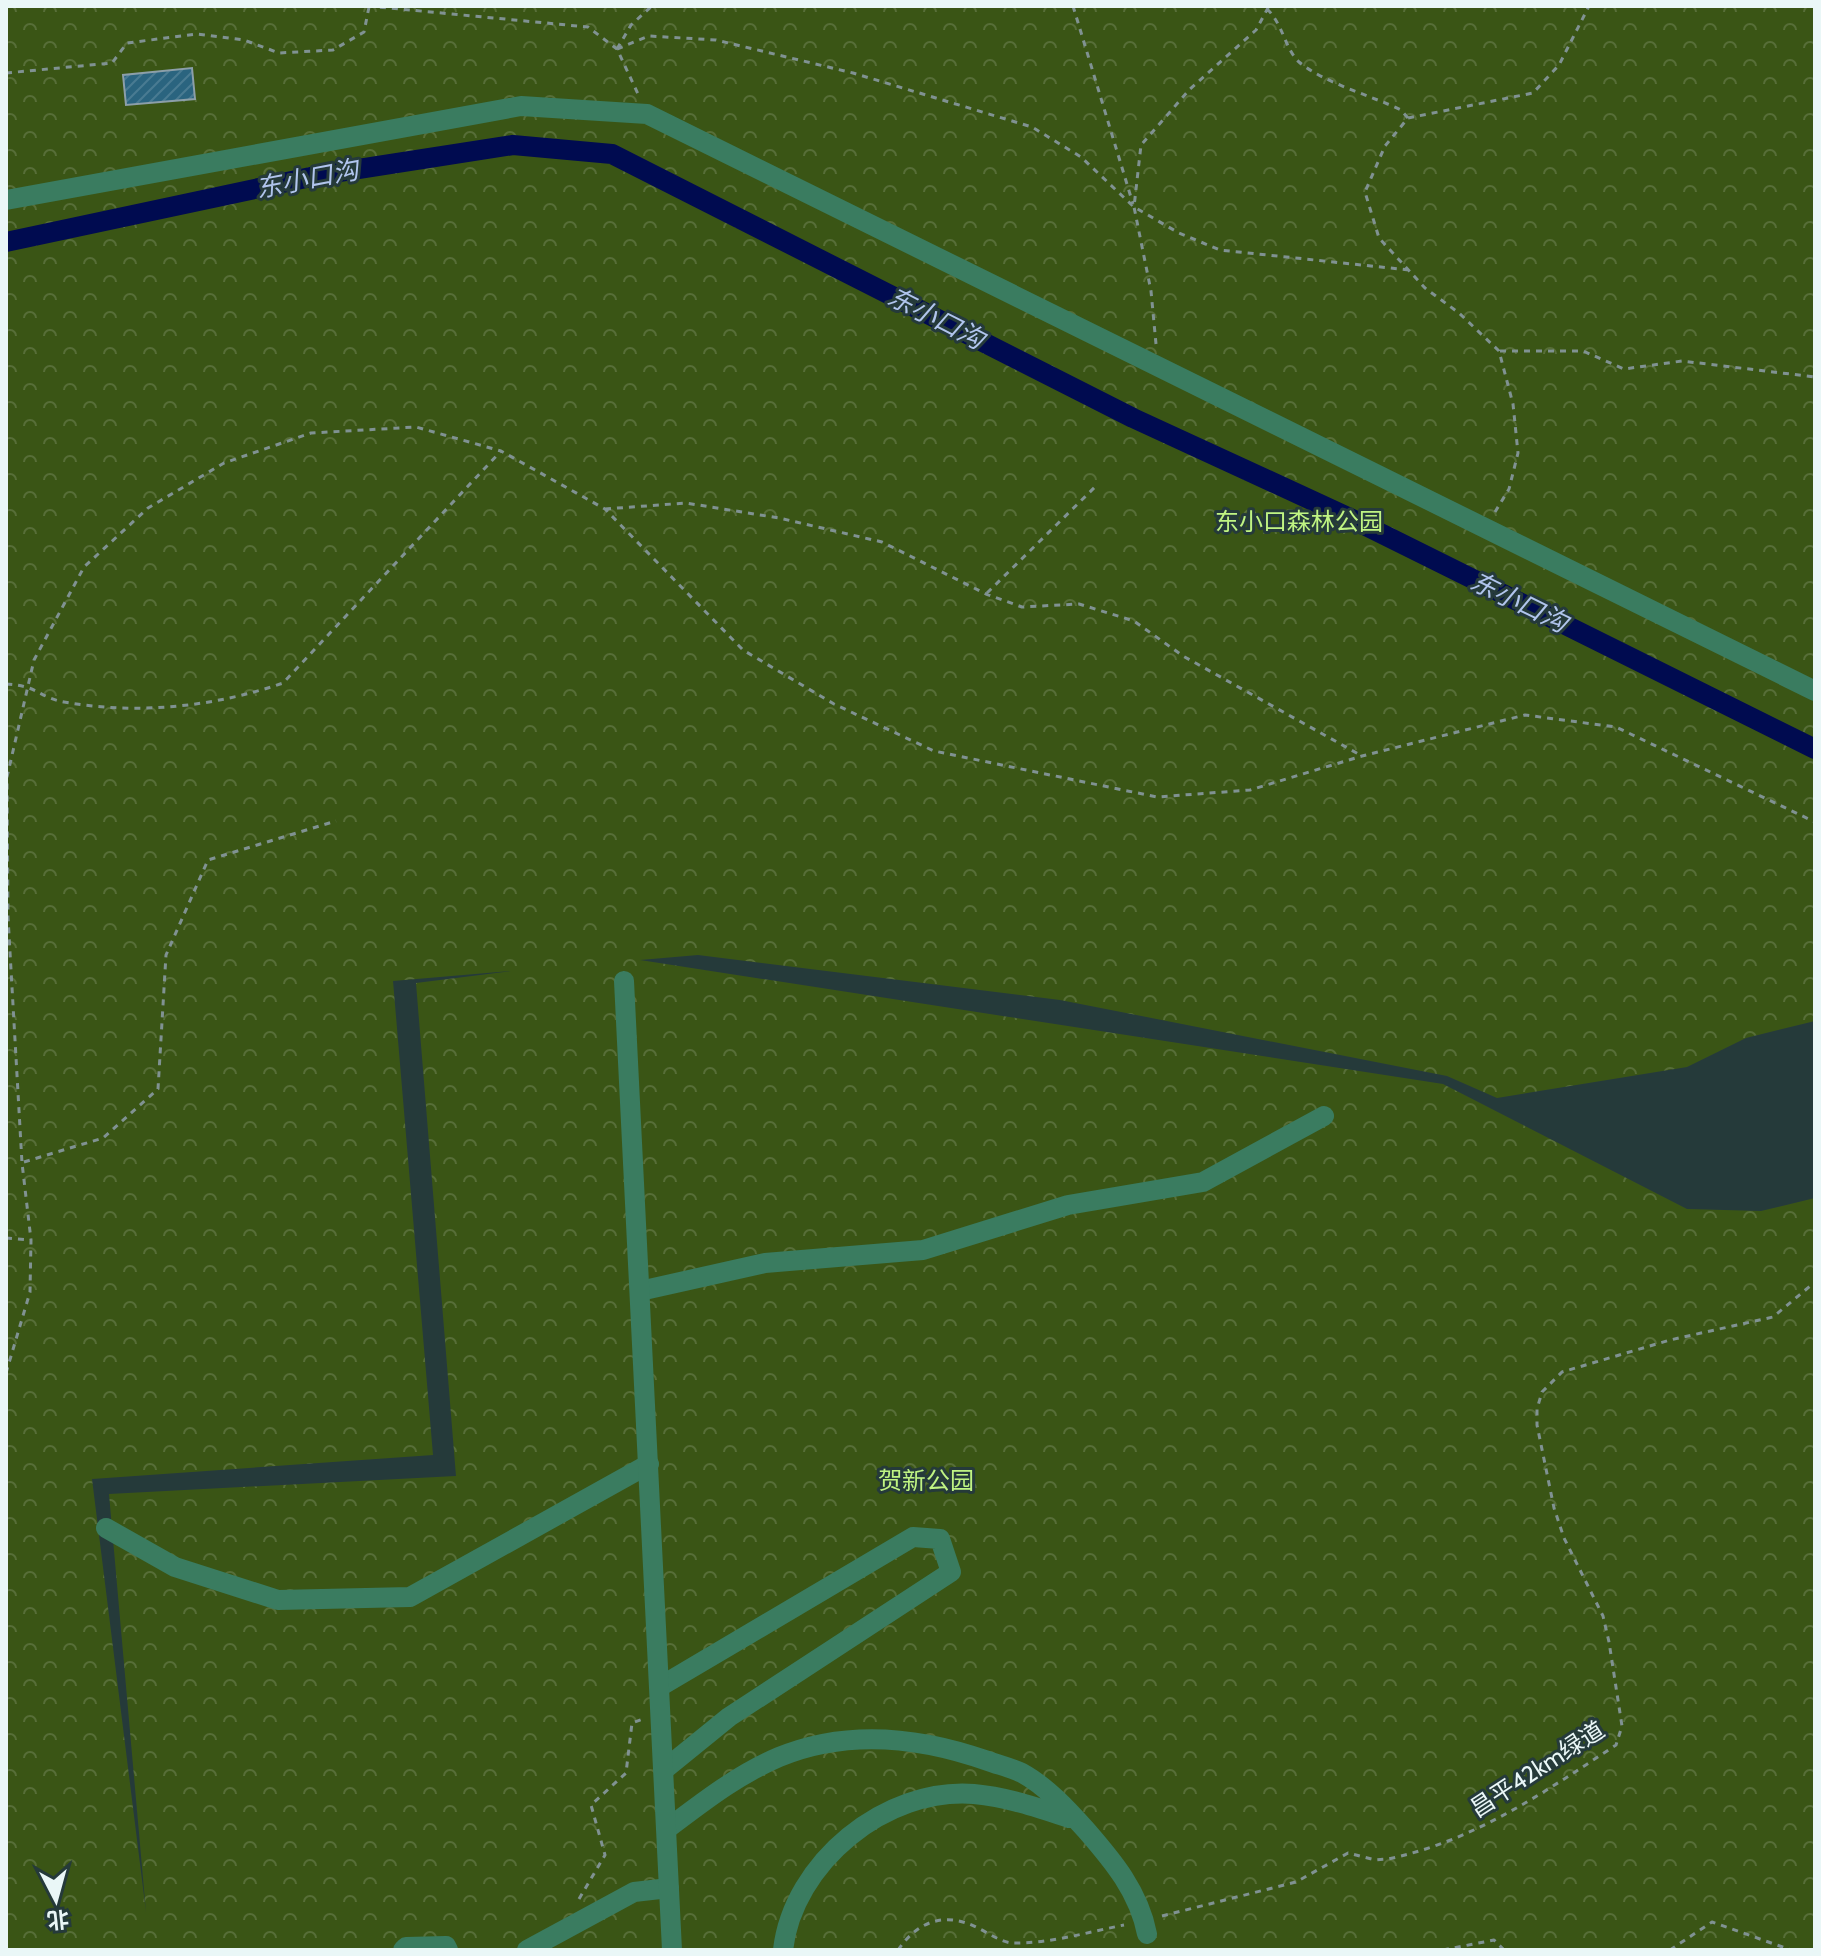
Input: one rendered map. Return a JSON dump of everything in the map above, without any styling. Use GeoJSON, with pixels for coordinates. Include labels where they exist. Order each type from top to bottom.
{"type":"FeatureCollection","features":[{"type":"Feature","properties":{"kind":"street"},"geometry":{"type":"LineString","coordinates":[[6,200],[521,106],[647,114],[1815,691]]}},
{"type":"Feature","properties":{"kind":"street"},"geometry":{"type":"LineString","coordinates":[[624,981],[672,1950]]}},
{"type":"Feature","properties":{"kind":"street"},"geometry":{"type":"LineString","coordinates":[[640,1291],[765,1263],[923,1250],[1068,1205],[1203,1182],[1324,1116]]}},
{"type":"Feature","properties":{"kind":"street"},"geometry":{"type":"LineString","coordinates":[[106,1528],[175,1567],[278,1600],[410,1597],[649,1464]]}},
{"type":"Feature","properties":{"kind":"street"},"geometry":{"type":"LineString","coordinates":[[661,1686],[913,1537],[940,1539],[951,1572],[729,1717],[665,1769]]}},
{"type":"Feature","properties":{"kind":"street"},"geometry":{"type":"LineString","coordinates":[[667,1829],[725,1785],[780,1757],[825,1744],[878,1739],[932,1743],[1022,1773],[1077,1821],[1113,1862],[1145,1927]]}},
{"type":"Feature","properties":{"kind":"street"},"geometry":{"type":"LineString","coordinates":[[783,1950],[785,1928],[805,1886],[826,1857],[851,1834],[887,1814],[922,1800],[973,1794],[1011,1800],[1077,1821]]}},
{"type":"Feature","properties":{"kind":"street"},"geometry":{"type":"LineString","coordinates":[[527,1950],[561,1928],[634,1892],[669,1888]]}},
{"type":"Feature","properties":{"kind":"street"},"geometry":{"type":"LineString","coordinates":[[403,1950],[406,1947],[446,1946],[448,1950]]}},
{"type":"Feature","properties":{"kind":"path"},"geometry":{"type":"LineString","coordinates":[[6,73],[112,63],[127,43],[197,34],[244,40],[279,53],[333,50],[364,32],[368,6],[588,27],[617,49],[647,114]]}},
{"type":"Feature","properties":{"kind":"path"},"geometry":{"type":"LineString","coordinates":[[617,49],[631,25],[652,6]]}},
{"type":"Feature","properties":{"kind":"path"},"geometry":{"type":"LineString","coordinates":[[1073,6],[1134,207],[1151,291],[1158,368]]}},
{"type":"Feature","properties":{"kind":"path"},"geometry":{"type":"LineString","coordinates":[[1485,530],[1509,489],[1518,453],[1513,404],[1499,351],[1409,270],[1379,238],[1365,192],[1385,146],[1408,118],[1533,93],[1559,65],[1589,6]]}},
{"type":"Feature","properties":{"kind":"path"},"geometry":{"type":"LineString","coordinates":[[1134,207],[1141,145],[1190,89],[1256,30],[1268,8],[1278,19],[1297,60],[1325,79],[1401,110],[1408,118]]}},
{"type":"Feature","properties":{"kind":"path"},"geometry":{"type":"LineString","coordinates":[[617,49],[649,36],[716,40],[853,73],[1032,127],[1081,157],[1134,207],[1179,233],[1220,250],[1409,270]]}},
{"type":"Feature","properties":{"kind":"path"},"geometry":{"type":"LineString","coordinates":[[1499,351],[1583,351],[1624,369],[1682,361],[1815,377]]}},
{"type":"Feature","properties":{"kind":"path"},"geometry":{"type":"LineString","coordinates":[[6,1373],[30,1292],[31,1240],[22,1163],[8,917],[7,777],[34,660],[84,567],[148,508],[224,463],[311,433],[416,427],[501,451],[605,509],[743,650],[834,704],[934,751],[1157,797],[1250,790],[1362,756],[1525,715],[1616,727],[1815,822]]}},
{"type":"Feature","properties":{"kind":"path"},"geometry":{"type":"LineString","coordinates":[[6,684],[28,685],[59,702],[122,710],[241,697],[283,683],[501,451]]}},
{"type":"Feature","properties":{"kind":"path"},"geometry":{"type":"LineString","coordinates":[[986,594],[1098,484]]}},
{"type":"Feature","properties":{"kind":"path"},"geometry":{"type":"LineString","coordinates":[[605,509],[686,503],[779,518],[882,542],[986,594],[1022,607],[1079,604],[1134,621],[1183,656],[1362,756]]}},
{"type":"Feature","properties":{"kind":"path"},"geometry":{"type":"LineString","coordinates":[[22,1163],[103,1138],[158,1089],[166,955],[208,860],[336,821]]}},
{"type":"Feature","properties":{"kind":"path"},"geometry":{"type":"LineString","coordinates":[[6,1238],[31,1240]]}},
{"type":"Feature","properties":{"kind":"path","name":"昌平42km绿道"},"geometry":{"type":"LineString","coordinates":[[898,1950],[908,1935],[924,1922],[944,1919],[968,1922],[1008,1943],[1040,1942],[1145,1927],[1296,1882],[1348,1853],[1375,1860],[1388,1859],[1461,1838],[1486,1827],[1616,1745],[1622,1726],[1609,1642],[1603,1616],[1564,1538],[1554,1508],[1537,1425],[1542,1392],[1562,1372],[1670,1340],[1773,1317],[1815,1282]]}},
{"type":"Feature","properties":{"kind":"path"},"geometry":{"type":"LineString","coordinates":[[561,1928],[605,1855],[591,1805],[626,1773],[632,1723],[662,1714]]}},
{"type":"Feature","properties":{"kind":"path"},"geometry":{"type":"LineString","coordinates":[[1670,1950],[1712,1922],[1791,1950]]}},
{"type":"Feature","properties":{"kind":"path"},"geometry":{"type":"LineString","coordinates":[[1443,1950],[1494,1940],[1504,1950]]}},
{"type":"Feature","properties":{"kind":"green space"},"geometry":{"type":"Polygon","coordinates":[[[6,6],[1815,6],[1815,1021],[1746,1038],[1687,1067],[1497,1098],[1447,1076],[1060,1000],[698,955],[640,960],[1443,1084],[1687,1209],[1761,1211],[1815,1198],[1815,1950],[6,1950],[6,6]],[[511,971],[393,981],[433,1455],[92,1479],[146,1912],[109,1494],[456,1476],[416,983],[511,971]]]}},
{"type":"Feature","properties":{"kind":"building"},"geometry":{"type":"Polygon","coordinates":[[[192,68],[195,99],[126,105],[123,75],[192,68]]]}},
{"type":"Feature","properties":{"kind":"waterway","name":"东小口沟"},"geometry":{"type":"LineString","coordinates":[[6,242],[320,175],[513,145],[612,154],[1133,418],[1348,517],[1815,749]]}},
{"type":"Feature","properties":{"kind":"park label","name":"东小口森林公园"},"geometry":{"type":"Point","coordinates":[1299,521]}},
{"type":"Feature","properties":{"kind":"park label","name":"贺新公园"},"geometry":{"type":"Point","coordinates":[926,1480]}}]}
